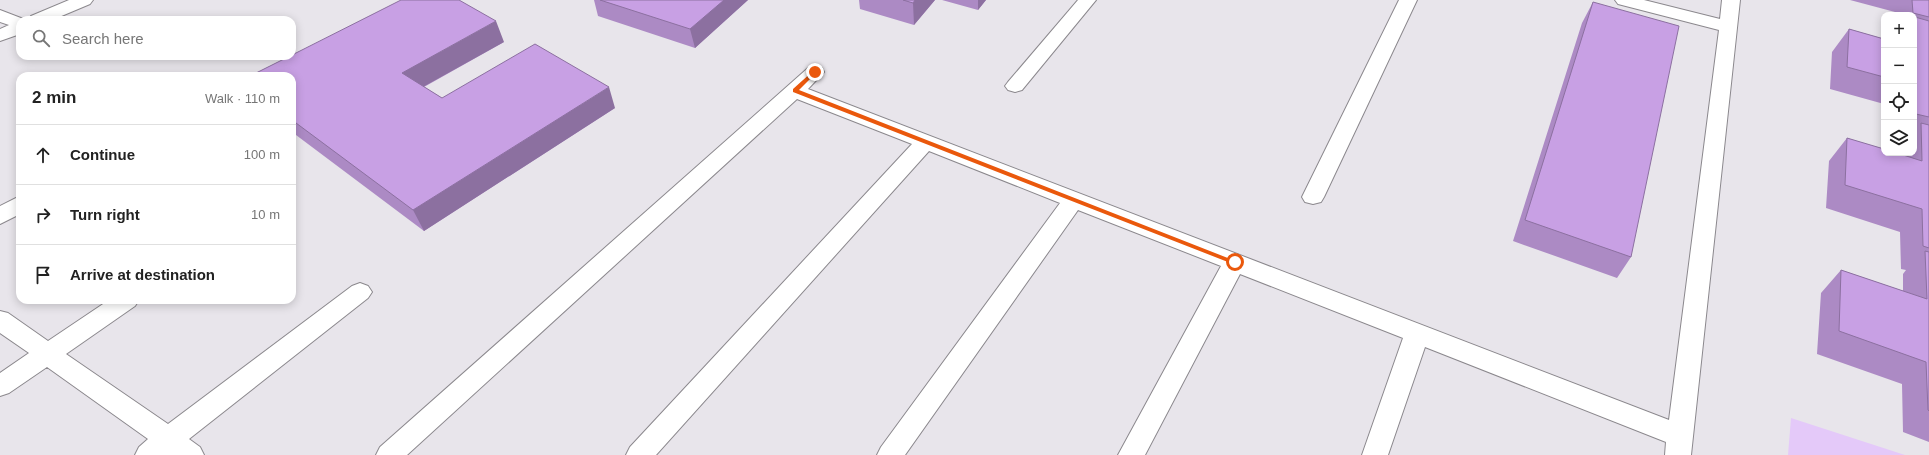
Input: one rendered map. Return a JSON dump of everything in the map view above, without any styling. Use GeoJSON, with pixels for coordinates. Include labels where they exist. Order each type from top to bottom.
{"type":"FeatureCollection","features":[{"type":"Feature","properties":{"kind":"street"},"geometry":{"type":"LineString","coordinates":[[46,16],[84,0]]}},
{"type":"Feature","properties":{"kind":"street"},"geometry":{"type":"LineString","coordinates":[[1015,86],[1087,0]]}},
{"type":"Feature","properties":{"kind":"street"},"geometry":{"type":"LineString","coordinates":[[1313,197],[1408,0]]}},
{"type":"Feature","properties":{"kind":"street"},"geometry":{"type":"LineString","coordinates":[[1624,0],[1728,27]]}},
{"type":"Feature","properties":{"kind":"street"},"geometry":{"type":"LineString","coordinates":[[795,91],[1417,333],[1679,446],[1731,0]]}},
{"type":"Feature","properties":{"kind":"street"},"geometry":{"type":"LineString","coordinates":[[0,15],[16,24]]}},
{"type":"Feature","properties":{"kind":"street"},"geometry":{"type":"LineString","coordinates":[[0,36],[16,28]]}},
{"type":"Feature","properties":{"kind":"street"},"geometry":{"type":"LineString","coordinates":[[389,455],[815,72]]}},
{"type":"Feature","properties":{"kind":"street"},"geometry":{"type":"LineString","coordinates":[[639,455],[926,142]]}},
{"type":"Feature","properties":{"kind":"street"},"geometry":{"type":"LineString","coordinates":[[890,455],[1074,199]]}},
{"type":"Feature","properties":{"kind":"street"},"geometry":{"type":"LineString","coordinates":[[0,216],[16,206]]}},
{"type":"Feature","properties":{"kind":"street"},"geometry":{"type":"LineString","coordinates":[[1131,455],[1235,262]]}},
{"type":"Feature","properties":{"kind":"street"},"geometry":{"type":"LineString","coordinates":[[148,455],[360,292]]}},
{"type":"Feature","properties":{"kind":"street"},"geometry":{"type":"LineString","coordinates":[[0,386],[121,304]]}},
{"type":"Feature","properties":{"kind":"street"},"geometry":{"type":"LineString","coordinates":[[0,320],[190,455]]}},
{"type":"Feature","properties":{"kind":"street"},"geometry":{"type":"LineString","coordinates":[[1375,455],[1417,333]]}},
{"type":"Feature","properties":{"kind":"shaded area"},"geometry":{"type":"Polygon","coordinates":[[[1791,418],[1905,455],[1788,455],[1791,418]]]}},
{"type":"Feature","properties":{"kind":"building"},"geometry":{"type":"Polygon","coordinates":[[[401,0],[459,0],[496,21],[402,73],[442,98],[535,44],[609,87],[413,210],[296,123],[296,72],[258,72],[282,60],[296,60],[296,53],[401,0]]]}},
{"type":"Feature","properties":{"kind":"building"},"geometry":{"type":"Polygon","coordinates":[[[600,0],[724,0],[690,29],[600,0]]]}},
{"type":"Feature","properties":{"kind":"building"},"geometry":{"type":"Polygon","coordinates":[[[903,0],[915,0],[913,3],[903,0]]]}},
{"type":"Feature","properties":{"kind":"building"},"geometry":{"type":"Polygon","coordinates":[[[1912,0],[1929,0],[1929,17],[1917,14],[1917,12],[1913,12],[1912,0]]]}},
{"type":"Feature","properties":{"kind":"building"},"geometry":{"type":"Polygon","coordinates":[[[1593,2],[1679,26],[1631,257],[1525,220],[1593,2]]]}},
{"type":"Feature","properties":{"kind":"building"},"geometry":{"type":"Polygon","coordinates":[[[1917,18],[1929,21],[1929,117],[1917,114],[1917,18]]]}},
{"type":"Feature","properties":{"kind":"building"},"geometry":{"type":"Polygon","coordinates":[[[1849,29],[1881,38],[1881,76],[1847,67],[1849,29]]]}},
{"type":"Feature","properties":{"kind":"building"},"geometry":{"type":"Polygon","coordinates":[[[1921,123],[1929,125],[1929,248],[1923,246],[1922,209],[1845,185],[1847,138],[1881,148],[1881,156],[1906,156],[1922,161],[1921,123]]]}},
{"type":"Feature","properties":{"kind":"building"},"geometry":{"type":"Polygon","coordinates":[[[1925,251],[1929,252],[1929,411],[1926,362],[1839,331],[1841,270],[1927,299],[1925,251]]]}},
{"type":"Feature","properties":{"kind":"route"},"geometry":{"type":"LineString","coordinates":[[815,72],[795,91],[1235,262]]}}]}
